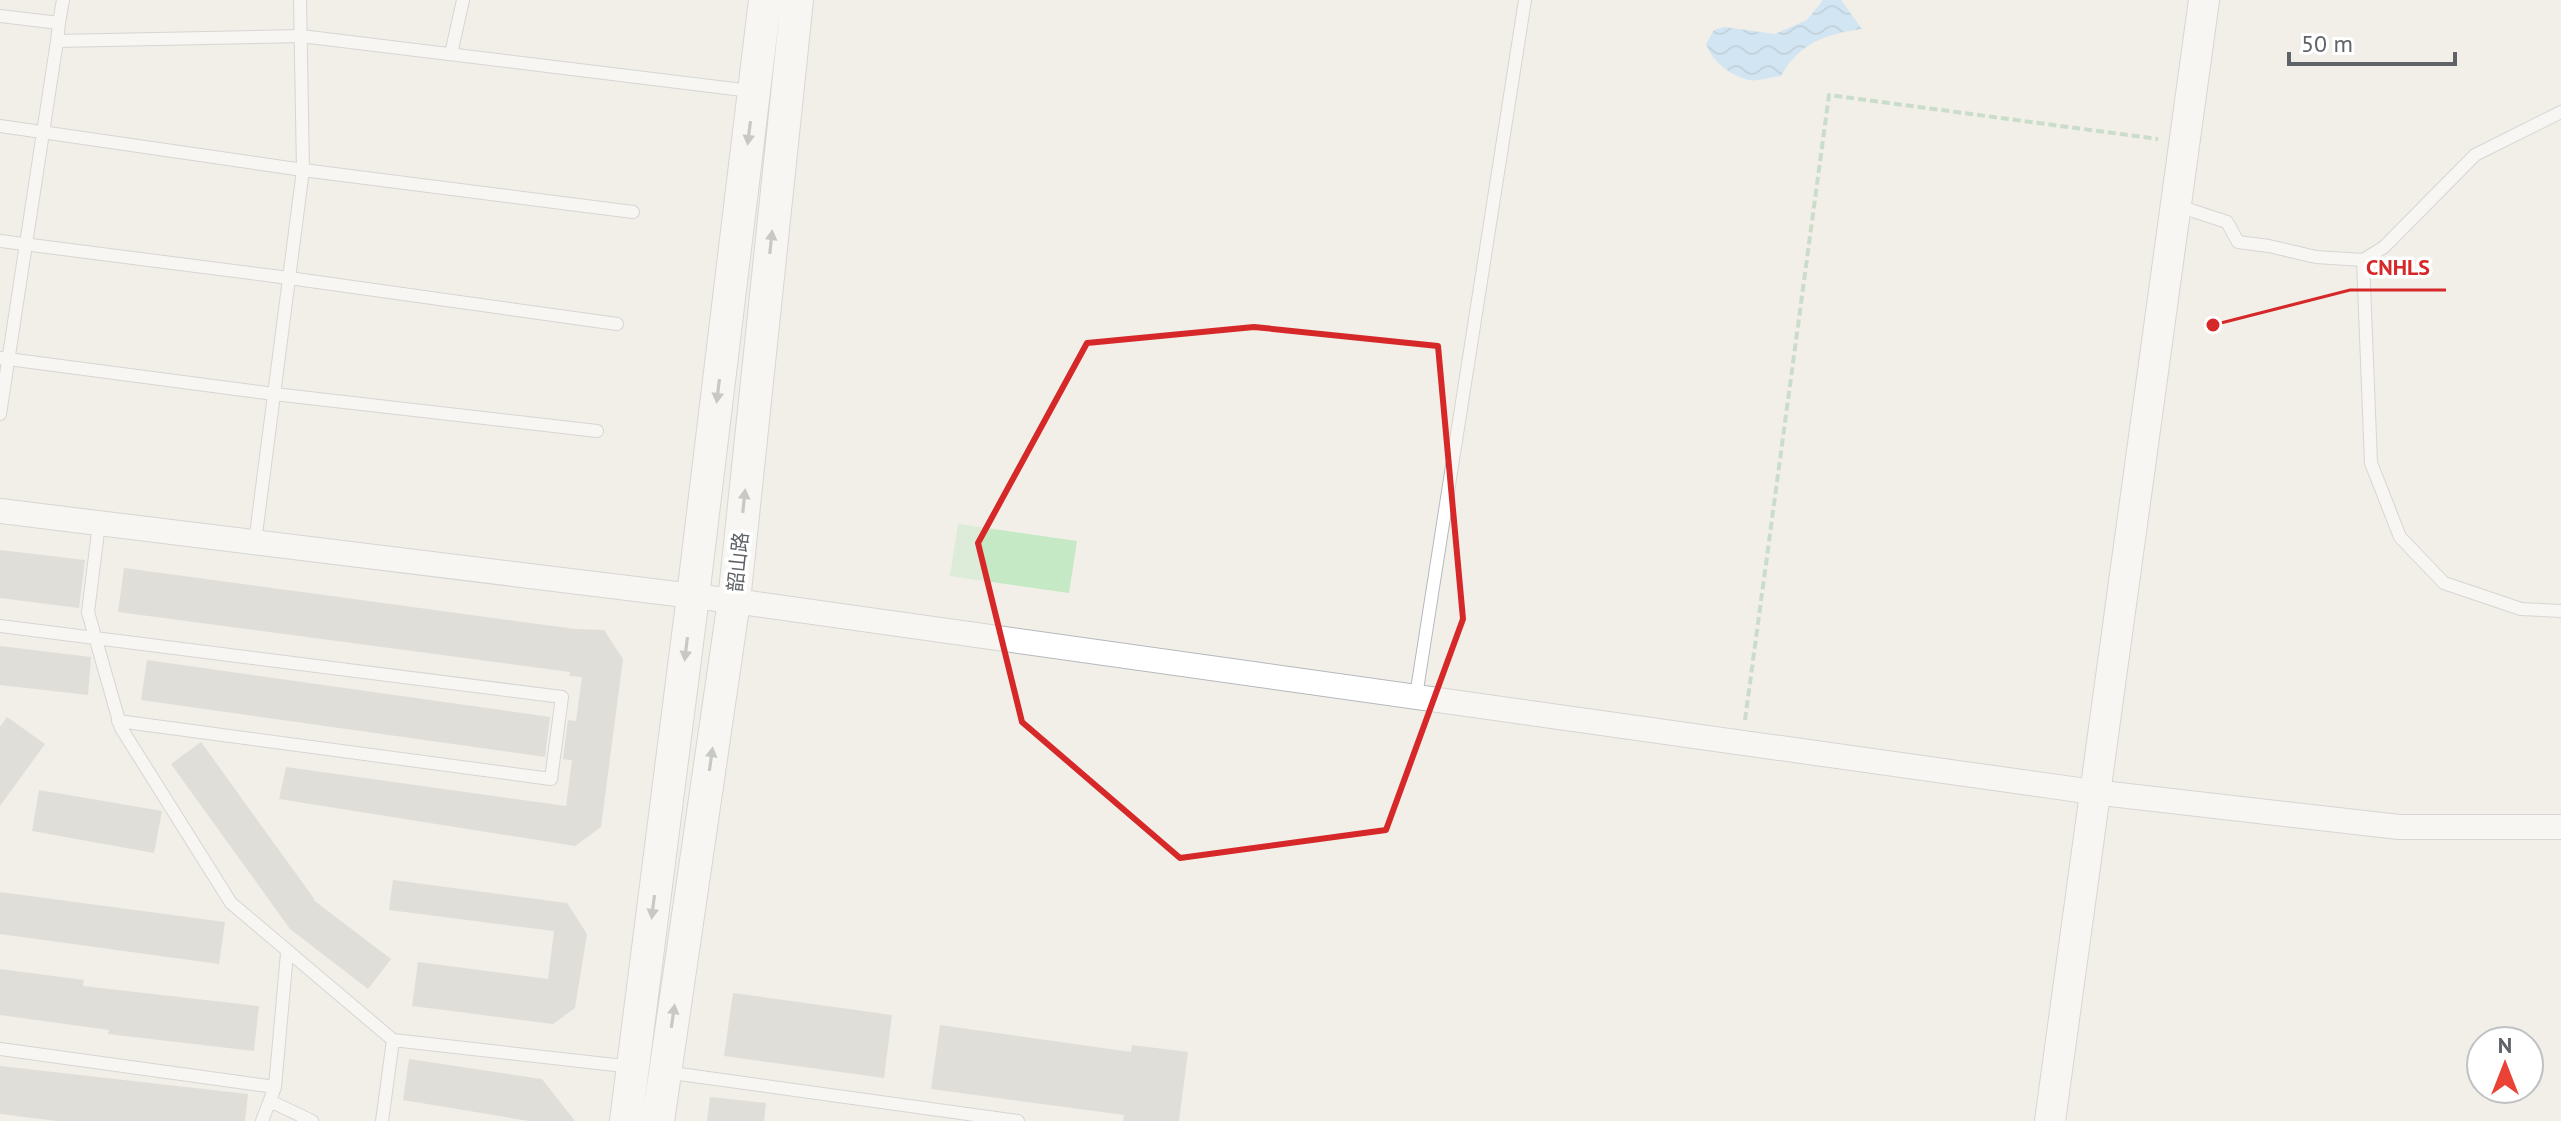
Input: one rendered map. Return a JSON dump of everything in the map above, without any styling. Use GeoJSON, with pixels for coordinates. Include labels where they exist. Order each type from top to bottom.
{"type":"FeatureCollection","features":[{"type":"Feature","properties":{"kind":"main road","name":"韶山路"},"geometry":{"type":"LineString","coordinates":[[626,1121],[765,0]]}},
{"type":"Feature","properties":{"kind":"main road","name":"韶山路"},"geometry":{"type":"LineString","coordinates":[[658,1121],[734,601],[797,0]]}},
{"type":"Feature","properties":{"kind":"street"},"geometry":{"type":"LineString","coordinates":[[2050,1121],[2204,0]]}},
{"type":"Feature","properties":{"kind":"street"},"geometry":{"type":"LineString","coordinates":[[0,511],[734,601],[2093,792],[2399,827],[2561,827]]}},
{"type":"Feature","properties":{"kind":"lane"},"geometry":{"type":"LineString","coordinates":[[0,414],[4,359],[26,245],[63,0]]}},
{"type":"Feature","properties":{"kind":"lane"},"geometry":{"type":"LineString","coordinates":[[255,542],[303,170],[300,0]]}},
{"type":"Feature","properties":{"kind":"lane"},"geometry":{"type":"LineString","coordinates":[[451,54],[463,0]]}},
{"type":"Feature","properties":{"kind":"lane"},"geometry":{"type":"LineString","coordinates":[[1416,696],[1525,0]]}},
{"type":"Feature","properties":{"kind":"lane"},"geometry":{"type":"LineString","coordinates":[[0,16],[59,23]]}},
{"type":"Feature","properties":{"kind":"lane"},"geometry":{"type":"LineString","coordinates":[[57,41],[301,36],[754,91]]}},
{"type":"Feature","properties":{"kind":"lane"},"geometry":{"type":"LineString","coordinates":[[2175,205],[2227,222],[2238,242],[2316,257],[2363,260],[2384,247],[2475,155],[2561,112]]}},
{"type":"Feature","properties":{"kind":"lane"},"geometry":{"type":"LineString","coordinates":[[0,126],[303,170],[633,212]]}},
{"type":"Feature","properties":{"kind":"lane"},"geometry":{"type":"LineString","coordinates":[[0,241],[617,324]]}},
{"type":"Feature","properties":{"kind":"lane"},"geometry":{"type":"LineString","coordinates":[[2363,260],[2371,463],[2400,537],[2444,583],[2521,609],[2561,611]]}},
{"type":"Feature","properties":{"kind":"lane"},"geometry":{"type":"LineString","coordinates":[[4,359],[597,431]]}},
{"type":"Feature","properties":{"kind":"lane"},"geometry":{"type":"LineString","coordinates":[[99,524],[88,612],[118,721],[231,903],[393,1040],[633,1067]]}},
{"type":"Feature","properties":{"kind":"lane"},"geometry":{"type":"LineString","coordinates":[[0,626],[562,697],[551,779],[118,721]]}},
{"type":"Feature","properties":{"kind":"lane"},"geometry":{"type":"LineString","coordinates":[[262,1121],[275,1087],[287,953]]}},
{"type":"Feature","properties":{"kind":"lane"},"geometry":{"type":"LineString","coordinates":[[382,1121],[393,1040]]}},
{"type":"Feature","properties":{"kind":"lane"},"geometry":{"type":"LineString","coordinates":[[0,1049],[275,1087]]}},
{"type":"Feature","properties":{"kind":"lane"},"geometry":{"type":"LineString","coordinates":[[665,1072],[1018,1121]]}},
{"type":"Feature","properties":{"kind":"lane"},"geometry":{"type":"LineString","coordinates":[[270,1101],[312,1121]]}},
{"type":"Feature","properties":{"kind":"path"},"geometry":{"type":"LineString","coordinates":[[1742,742],[1829,95],[2184,142]]}},
{"type":"Feature","properties":{"kind":"highlighted area"},"geometry":{"type":"Polygon","coordinates":[[[1254,327],[1438,346],[1463,619],[1386,830],[1180,858],[1022,722],[978,543],[1087,343],[1254,327]]]}},
{"type":"Feature","properties":{"kind":"green space"},"geometry":{"type":"Polygon","coordinates":[[[958,524],[1077,541],[1069,593],[950,576],[958,524]]]}},
{"type":"Feature","properties":{"kind":"water"},"geometry":{"type":"Polygon","coordinates":[[[1823,0],[1841,0],[1862,29],[1815,42],[1796,55],[1781,76],[1757,80],[1742,78],[1717,62],[1706,44],[1714,30],[1724,27],[1775,34],[1807,20],[1823,0]]]}},
{"type":"Feature","properties":{"kind":"building"},"geometry":{"type":"Polygon","coordinates":[[[0,550],[85,560],[79,608],[0,598],[0,550]]]}},
{"type":"Feature","properties":{"kind":"building"},"geometry":{"type":"Polygon","coordinates":[[[124,568],[575,629],[604,630],[623,659],[601,827],[575,846],[279,799],[286,767],[566,806],[572,760],[563,759],[568,720],[576,721],[582,677],[569,676],[570,672],[118,612],[124,568]]]}},
{"type":"Feature","properties":{"kind":"building"},"geometry":{"type":"Polygon","coordinates":[[[0,646],[91,657],[88,695],[0,685],[0,646]]]}},
{"type":"Feature","properties":{"kind":"building"},"geometry":{"type":"Polygon","coordinates":[[[147,660],[550,717],[545,757],[141,700],[147,660]]]}},
{"type":"Feature","properties":{"kind":"building"},"geometry":{"type":"Polygon","coordinates":[[[7,717],[45,744],[0,806],[0,727],[7,717]]]}},
{"type":"Feature","properties":{"kind":"building"},"geometry":{"type":"Polygon","coordinates":[[[201,742],[315,900],[312,899],[391,959],[368,989],[290,929],[171,764],[201,742]]]}},
{"type":"Feature","properties":{"kind":"building"},"geometry":{"type":"Polygon","coordinates":[[[39,790],[162,811],[154,853],[32,831],[39,790]]]}},
{"type":"Feature","properties":{"kind":"building"},"geometry":{"type":"Polygon","coordinates":[[[393,880],[567,903],[587,934],[575,1008],[553,1024],[412,1006],[418,962],[548,979],[554,931],[389,910],[393,880]]]}},
{"type":"Feature","properties":{"kind":"building"},"geometry":{"type":"Polygon","coordinates":[[[0,892],[225,922],[219,964],[0,934],[0,892]]]}},
{"type":"Feature","properties":{"kind":"building"},"geometry":{"type":"Polygon","coordinates":[[[0,969],[84,980],[83,986],[259,1006],[254,1051],[108,1034],[109,1030],[0,1015],[0,969]]]}},
{"type":"Feature","properties":{"kind":"building"},"geometry":{"type":"Polygon","coordinates":[[[733,993],[892,1015],[884,1078],[724,1056],[733,993]]]}},
{"type":"Feature","properties":{"kind":"building"},"geometry":{"type":"Polygon","coordinates":[[[940,1025],[1131,1052],[1132,1045],[1188,1052],[1179,1121],[1123,1121],[1124,1115],[931,1089],[940,1025]]]}},
{"type":"Feature","properties":{"kind":"building"},"geometry":{"type":"Polygon","coordinates":[[[409,1059],[542,1079],[575,1121],[529,1121],[403,1100],[409,1059]]]}},
{"type":"Feature","properties":{"kind":"building"},"geometry":{"type":"Polygon","coordinates":[[[0,1066],[248,1094],[245,1121],[57,1121],[0,1114],[0,1066]]]}},
{"type":"Feature","properties":{"kind":"building"},"geometry":{"type":"Polygon","coordinates":[[[710,1097],[766,1103],[764,1121],[707,1121],[710,1097]]]}},
{"type":"Feature","properties":{"kind":"place","name":"CNHLS"},"geometry":{"type":"Point","coordinates":[2213,325]}}]}
